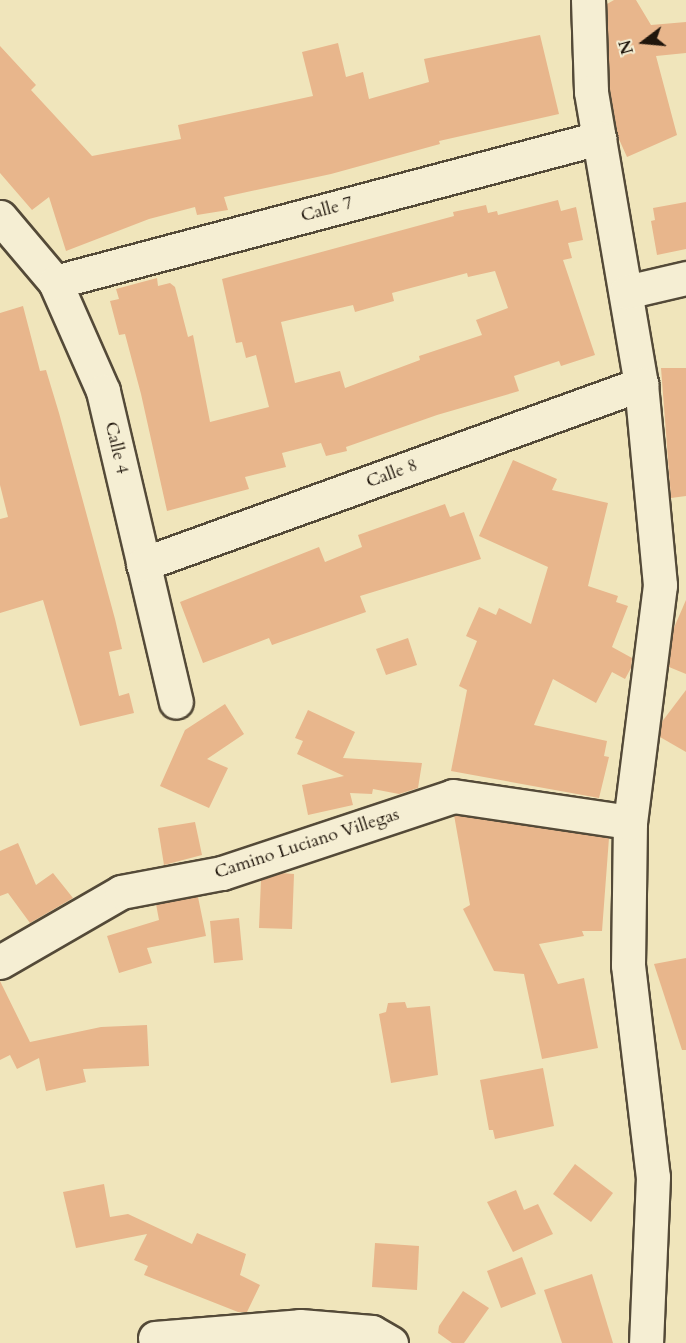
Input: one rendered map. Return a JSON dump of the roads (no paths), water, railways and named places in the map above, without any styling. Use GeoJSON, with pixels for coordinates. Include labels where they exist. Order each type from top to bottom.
{"type":"FeatureCollection","features":[{"type":"Feature","properties":{"kind":"street"},"geometry":{"type":"LineString","coordinates":[[588,0],[591,92],[641,384],[660,585],[630,822],[628,965],[653,1177],[646,1343]]}},
{"type":"Feature","properties":{"kind":"street","name":"Calle 7"},"geometry":{"type":"LineString","coordinates":[[55,282],[599,138]]}},
{"type":"Feature","properties":{"kind":"street","name":"Calle 4"},"geometry":{"type":"LineString","coordinates":[[0,217],[55,282],[103,391],[176,702]]}},
{"type":"Feature","properties":{"kind":"street"},"geometry":{"type":"LineString","coordinates":[[626,292],[686,278]]}},
{"type":"Feature","properties":{"kind":"street","name":"Calle 8"},"geometry":{"type":"LineString","coordinates":[[143,564],[641,384]]}},
{"type":"Feature","properties":{"kind":"street","name":"Camino Luciano Villegas"},"geometry":{"type":"LineString","coordinates":[[0,962],[121,892],[222,873],[453,796],[630,822]]}},
{"type":"Feature","properties":{"kind":"street"},"geometry":{"type":"LineString","coordinates":[[155,1338],[300,1326],[372,1332],[391,1343]]}}]}
